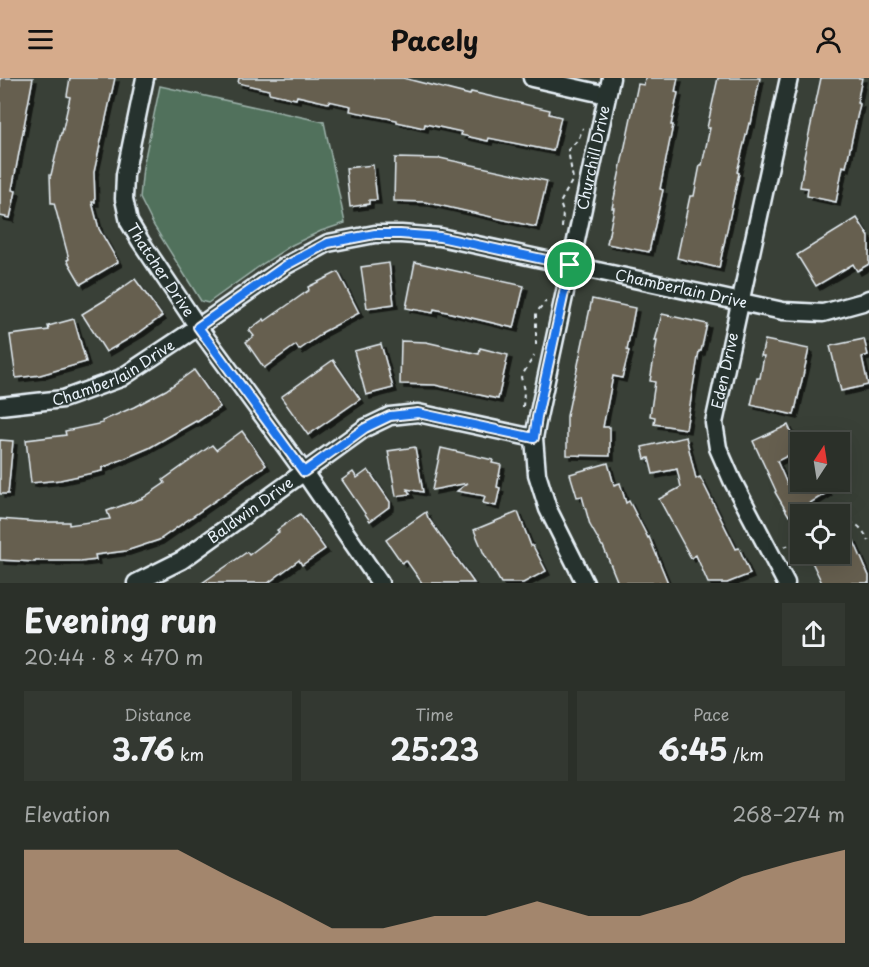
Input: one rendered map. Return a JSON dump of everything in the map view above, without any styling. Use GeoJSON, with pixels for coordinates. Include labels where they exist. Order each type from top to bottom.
{"type":"FeatureCollection","features":[{"type":"Feature","properties":{"kind":"street","name":"Thatcher Drive"},"geometry":{"type":"LineString","coordinates":[[145,78],[125,175],[124,199],[129,222],[198,327],[304,472],[380,583]]}},
{"type":"Feature","properties":{"kind":"street"},"geometry":{"type":"LineString","coordinates":[[532,78],[609,86]]}},
{"type":"Feature","properties":{"kind":"street","name":"Eden Drive"},"geometry":{"type":"LineString","coordinates":[[786,583],[732,480],[718,448],[714,423],[789,78]]}},
{"type":"Feature","properties":{"kind":"street","name":"Churchill Drive"},"geometry":{"type":"LineString","coordinates":[[585,583],[548,509],[537,474],[534,438],[609,86]]}},
{"type":"Feature","properties":{"kind":"street","name":"Chamberlain Drive"},"geometry":{"type":"LineString","coordinates":[[0,406],[63,399],[121,378],[285,266],[328,243],[375,234],[440,237],[783,311],[823,313],[863,302],[869,298]]}},
{"type":"Feature","properties":{"kind":"street","name":"Baldwin Drive"},"geometry":{"type":"LineString","coordinates":[[136,583],[182,560],[365,428],[390,416],[418,413],[534,438]]}},
{"type":"Feature","properties":{"kind":"path"},"geometry":{"type":"LineString","coordinates":[[850,523],[858,526],[869,541]]}},
{"type":"Feature","properties":{"kind":"green space"},"geometry":{"type":"Polygon","coordinates":[[[160,86],[324,122],[345,223],[321,231],[292,245],[208,303],[201,301],[154,226],[140,198],[143,167],[160,86]]]}},
{"type":"Feature","properties":{"kind":"building"},"geometry":{"type":"Polygon","coordinates":[[[0,78],[33,78],[12,190],[16,191],[10,218],[0,216],[0,78]]]}},
{"type":"Feature","properties":{"kind":"building"},"geometry":{"type":"Polygon","coordinates":[[[70,78],[115,78],[94,172],[95,202],[92,202],[99,229],[118,262],[81,284],[67,260],[69,259],[54,203],[51,203],[50,175],[70,97],[67,96],[70,78]]]}},
{"type":"Feature","properties":{"kind":"building"},"geometry":{"type":"Polygon","coordinates":[[[239,78],[403,78],[470,95],[471,92],[550,110],[549,114],[561,117],[553,151],[489,138],[488,141],[461,135],[462,132],[425,124],[424,128],[397,122],[397,120],[350,111],[351,106],[329,101],[328,103],[297,96],[296,99],[269,93],[269,90],[238,83],[239,78]]]}},
{"type":"Feature","properties":{"kind":"building"},"geometry":{"type":"Polygon","coordinates":[[[645,78],[678,78],[675,92],[678,93],[671,125],[673,125],[660,189],[663,190],[649,252],[607,244],[614,208],[612,208],[638,84],[644,85],[645,78]]]}},
{"type":"Feature","properties":{"kind":"building"},"geometry":{"type":"Polygon","coordinates":[[[718,78],[760,78],[751,124],[749,123],[737,172],[739,173],[719,268],[677,258],[690,196],[694,196],[700,165],[702,165],[718,78]]]}},
{"type":"Feature","properties":{"kind":"building"},"geometry":{"type":"Polygon","coordinates":[[[821,78],[862,78],[857,103],[860,104],[836,202],[807,196],[808,188],[800,187],[821,78]]]}},
{"type":"Feature","properties":{"kind":"building"},"geometry":{"type":"Polygon","coordinates":[[[395,158],[440,158],[547,181],[536,227],[425,202],[394,201],[395,158]]]}},
{"type":"Feature","properties":{"kind":"building"},"geometry":{"type":"Polygon","coordinates":[[[373,165],[377,200],[369,200],[369,204],[350,207],[346,168],[373,165]]]}},
{"type":"Feature","properties":{"kind":"building"},"geometry":{"type":"Polygon","coordinates":[[[857,218],[869,237],[869,264],[857,271],[853,264],[816,286],[797,255],[857,218]]]}},
{"type":"Feature","properties":{"kind":"building"},"geometry":{"type":"Polygon","coordinates":[[[415,262],[524,286],[514,328],[434,309],[433,313],[406,308],[415,262]]]}},
{"type":"Feature","properties":{"kind":"building"},"geometry":{"type":"Polygon","coordinates":[[[389,263],[394,304],[367,308],[361,267],[389,263]]]}},
{"type":"Feature","properties":{"kind":"building"},"geometry":{"type":"Polygon","coordinates":[[[338,272],[359,313],[321,333],[299,350],[296,345],[264,368],[246,342],[254,336],[249,330],[309,290],[308,287],[338,272]]]}},
{"type":"Feature","properties":{"kind":"building"},"geometry":{"type":"Polygon","coordinates":[[[135,279],[162,316],[106,352],[82,314],[135,279]]]}},
{"type":"Feature","properties":{"kind":"building"},"geometry":{"type":"Polygon","coordinates":[[[592,299],[635,308],[627,350],[629,351],[622,378],[613,376],[603,427],[610,427],[610,456],[567,455],[567,416],[592,299]]]}},
{"type":"Feature","properties":{"kind":"building"},"geometry":{"type":"Polygon","coordinates":[[[662,314],[707,324],[701,351],[699,351],[686,429],[654,424],[655,417],[650,416],[655,382],[650,381],[657,341],[655,341],[662,314]]]}},
{"type":"Feature","properties":{"kind":"building"},"geometry":{"type":"Polygon","coordinates":[[[74,319],[86,362],[40,375],[16,378],[10,335],[49,330],[48,326],[74,319]]]}},
{"type":"Feature","properties":{"kind":"building"},"geometry":{"type":"Polygon","coordinates":[[[864,339],[868,355],[862,357],[868,385],[841,391],[830,346],[864,339]]]}},
{"type":"Feature","properties":{"kind":"building"},"geometry":{"type":"Polygon","coordinates":[[[765,340],[809,349],[794,415],[751,405],[757,378],[760,378],[764,356],[761,356],[765,340]]]}},
{"type":"Feature","properties":{"kind":"building"},"geometry":{"type":"Polygon","coordinates":[[[401,341],[426,342],[479,354],[480,348],[508,355],[498,399],[435,385],[400,384],[401,341]]]}},
{"type":"Feature","properties":{"kind":"building"},"geometry":{"type":"Polygon","coordinates":[[[381,344],[393,388],[366,395],[354,351],[381,344]]]}},
{"type":"Feature","properties":{"kind":"building"},"geometry":{"type":"Polygon","coordinates":[[[333,360],[360,399],[308,435],[281,397],[333,360]]]}},
{"type":"Feature","properties":{"kind":"building"},"geometry":{"type":"Polygon","coordinates":[[[194,370],[220,407],[149,448],[102,468],[102,471],[60,480],[31,483],[26,440],[66,435],[65,431],[103,423],[102,421],[166,390],[194,370]]]}},
{"type":"Feature","properties":{"kind":"building"},"geometry":{"type":"Polygon","coordinates":[[[788,425],[791,432],[790,454],[777,461],[787,484],[790,482],[790,492],[828,492],[808,504],[790,504],[789,516],[775,492],[753,441],[788,425]]]}},
{"type":"Feature","properties":{"kind":"building"},"geometry":{"type":"Polygon","coordinates":[[[242,431],[266,465],[159,540],[126,551],[95,555],[96,560],[35,562],[0,560],[0,519],[69,522],[69,525],[110,519],[107,511],[143,498],[165,483],[163,480],[212,445],[216,450],[242,431]]]}},
{"type":"Feature","properties":{"kind":"building"},"geometry":{"type":"Polygon","coordinates":[[[686,437],[696,479],[700,477],[736,549],[739,548],[750,574],[727,583],[708,583],[696,555],[691,558],[659,499],[681,487],[677,469],[653,474],[649,458],[645,459],[642,447],[686,437]]]}},
{"type":"Feature","properties":{"kind":"building"},"geometry":{"type":"Polygon","coordinates":[[[0,440],[13,441],[8,494],[0,494],[0,440]]]}},
{"type":"Feature","properties":{"kind":"building"},"geometry":{"type":"Polygon","coordinates":[[[415,447],[423,492],[407,489],[410,494],[396,496],[388,451],[415,447]]]}},
{"type":"Feature","properties":{"kind":"building"},"geometry":{"type":"Polygon","coordinates":[[[441,448],[493,460],[492,463],[501,465],[496,506],[483,503],[485,496],[457,491],[468,483],[432,490],[441,448]]]}},
{"type":"Feature","properties":{"kind":"building"},"geometry":{"type":"Polygon","coordinates":[[[608,463],[614,485],[620,483],[626,503],[629,501],[649,537],[668,583],[618,583],[603,546],[590,525],[582,496],[577,497],[570,474],[608,463]]]}},
{"type":"Feature","properties":{"kind":"building"},"geometry":{"type":"Polygon","coordinates":[[[368,470],[390,502],[390,506],[370,521],[342,480],[353,472],[357,478],[368,470]]]}},
{"type":"Feature","properties":{"kind":"building"},"geometry":{"type":"Polygon","coordinates":[[[426,512],[474,583],[422,583],[406,560],[402,563],[386,540],[426,512]]]}},
{"type":"Feature","properties":{"kind":"building"},"geometry":{"type":"Polygon","coordinates":[[[518,512],[531,546],[546,571],[523,583],[501,583],[484,554],[474,530],[518,512]]]}},
{"type":"Feature","properties":{"kind":"building"},"geometry":{"type":"Polygon","coordinates":[[[300,514],[325,549],[302,565],[299,560],[268,583],[202,583],[247,552],[249,555],[279,532],[277,530],[300,514]]]}},
{"type":"Feature","properties":{"kind":"building"},"geometry":{"type":"Polygon","coordinates":[[[853,539],[869,576],[869,583],[822,583],[813,564],[850,564],[850,540],[853,539]]]}},
{"type":"Feature","properties":{"kind":"route"},"geometry":{"type":"LineString","coordinates":[[375,234],[440,237],[570,265],[534,438],[418,413],[390,416],[365,428],[304,472],[198,327],[285,266],[328,243],[375,234]]}}]}
